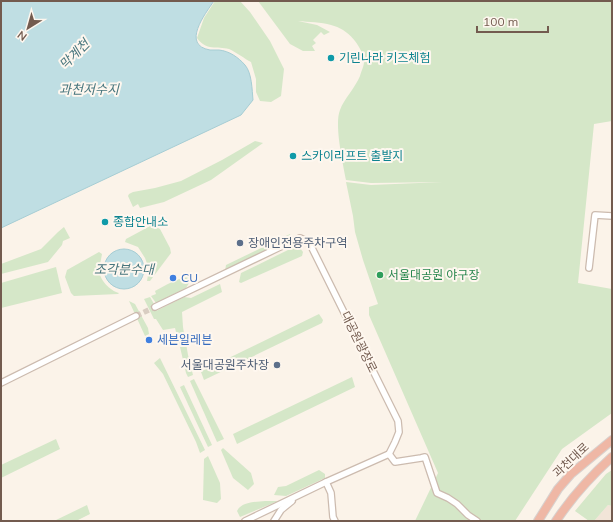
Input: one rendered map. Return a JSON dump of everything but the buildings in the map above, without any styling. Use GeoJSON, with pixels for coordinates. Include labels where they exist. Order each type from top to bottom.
{"type":"FeatureCollection","features":[{"type":"Feature","properties":{"kind":"highway","name":"과천대로"},"geometry":{"type":"LineString","coordinates":[[538,521],[558,489],[571,474],[612,440]]}},
{"type":"Feature","properties":{"kind":"highway"},"geometry":{"type":"LineString","coordinates":[[556,521],[587,481],[612,457]]}},
{"type":"Feature","properties":{"kind":"street"},"geometry":{"type":"LineString","coordinates":[[590,268],[595,214],[612,216]]}},
{"type":"Feature","properties":{"kind":"street","name":"대공원광장로"},"geometry":{"type":"LineString","coordinates":[[155,307],[300,238],[309,242],[398,421],[399,432],[388,454]]}},
{"type":"Feature","properties":{"kind":"street"},"geometry":{"type":"LineString","coordinates":[[1,383],[136,316]]}},
{"type":"Feature","properties":{"kind":"street"},"geometry":{"type":"LineString","coordinates":[[245,521],[388,454],[395,462],[425,457],[437,493],[457,504],[468,515],[477,521]]}},
{"type":"Feature","properties":{"kind":"street"},"geometry":{"type":"LineString","coordinates":[[326,482],[330,493],[333,517],[335,521]]}},
{"type":"Feature","properties":{"kind":"street"},"geometry":{"type":"LineString","coordinates":[[274,521],[281,510],[300,495]]}},
{"type":"Feature","properties":{"kind":"shaded area"},"geometry":{"type":"Polygon","coordinates":[[[608,505],[612,506],[612,521],[594,521],[608,505]]]}},
{"type":"Feature","properties":{"kind":"green space"},"geometry":{"type":"Polygon","coordinates":[[[215,1],[240,1],[250,12],[270,41],[284,69],[281,96],[271,102],[260,101],[256,92],[256,79],[251,62],[229,49],[204,45],[197,38],[204,18],[215,1]]]}},
{"type":"Feature","properties":{"kind":"green space"},"geometry":{"type":"Polygon","coordinates":[[[258,1],[612,1],[612,121],[594,124],[578,283],[612,289],[612,413],[562,449],[515,521],[415,521],[438,473],[369,315],[369,307],[378,304],[355,232],[346,182],[371,185],[443,182],[371,183],[346,180],[338,134],[338,117],[342,106],[360,76],[364,62],[363,56],[357,44],[343,30],[323,23],[298,21],[317,25],[330,32],[324,35],[321,32],[313,40],[316,43],[312,46],[315,51],[303,51],[290,44],[258,1]]]}},
{"type":"Feature","properties":{"kind":"green space"},"geometry":{"type":"Polygon","coordinates":[[[255,141],[263,143],[211,180],[164,202],[140,208],[138,204],[133,207],[128,196],[129,194],[181,181],[255,141]]]}},
{"type":"Feature","properties":{"kind":"green space"},"geometry":{"type":"Polygon","coordinates":[[[152,225],[160,229],[171,253],[150,281],[147,281],[149,269],[145,258],[138,247],[125,242],[126,239],[152,225]]]}},
{"type":"Feature","properties":{"kind":"green space"},"geometry":{"type":"Polygon","coordinates":[[[64,227],[70,238],[63,241],[62,245],[48,262],[1,274],[1,264],[41,249],[64,227]]]}},
{"type":"Feature","properties":{"kind":"green space"},"geometry":{"type":"Polygon","coordinates":[[[290,234],[291,239],[225,271],[226,265],[290,234]]]}},
{"type":"Feature","properties":{"kind":"green space"},"geometry":{"type":"Polygon","coordinates":[[[295,247],[300,248],[303,252],[302,256],[241,283],[239,282],[241,273],[295,247]]]}},
{"type":"Feature","properties":{"kind":"green space"},"geometry":{"type":"Polygon","coordinates":[[[99,252],[102,254],[99,273],[103,281],[109,287],[119,293],[74,296],[71,293],[65,277],[67,270],[99,252]]]}},
{"type":"Feature","properties":{"kind":"green space"},"geometry":{"type":"Polygon","coordinates":[[[56,267],[62,293],[1,308],[1,283],[56,267]]]}},
{"type":"Feature","properties":{"kind":"green space"},"geometry":{"type":"Polygon","coordinates":[[[189,277],[190,278],[186,288],[156,303],[151,296],[156,294],[155,291],[167,284],[189,277]]]}},
{"type":"Feature","properties":{"kind":"green space"},"geometry":{"type":"Polygon","coordinates":[[[220,284],[222,292],[182,312],[185,340],[179,344],[175,328],[163,330],[156,319],[154,319],[144,299],[150,297],[158,311],[184,297],[191,298],[220,284]]]}},
{"type":"Feature","properties":{"kind":"green space"},"geometry":{"type":"Polygon","coordinates":[[[129,301],[135,304],[148,328],[149,334],[145,336],[129,301]]]}},
{"type":"Feature","properties":{"kind":"green space"},"geometry":{"type":"Polygon","coordinates":[[[319,314],[323,320],[322,323],[204,380],[202,371],[319,314]]]}},
{"type":"Feature","properties":{"kind":"green space"},"geometry":{"type":"Polygon","coordinates":[[[186,343],[193,375],[188,377],[180,347],[186,343]]]}},
{"type":"Feature","properties":{"kind":"green space"},"geometry":{"type":"Polygon","coordinates":[[[160,358],[205,450],[200,453],[163,374],[154,363],[160,358]]]}},
{"type":"Feature","properties":{"kind":"green space"},"geometry":{"type":"Polygon","coordinates":[[[352,377],[355,387],[237,444],[233,434],[352,377]]]}},
{"type":"Feature","properties":{"kind":"green space"},"geometry":{"type":"Polygon","coordinates":[[[194,379],[224,439],[217,442],[190,381],[194,379]]]}},
{"type":"Feature","properties":{"kind":"green space"},"geometry":{"type":"Polygon","coordinates":[[[184,385],[212,445],[208,447],[180,387],[184,385]]]}},
{"type":"Feature","properties":{"kind":"green space"},"geometry":{"type":"Polygon","coordinates":[[[56,439],[60,449],[1,478],[1,465],[56,439]]]}},
{"type":"Feature","properties":{"kind":"green space"},"geometry":{"type":"Polygon","coordinates":[[[223,448],[251,473],[254,484],[248,490],[233,478],[221,450],[223,448]]]}},
{"type":"Feature","properties":{"kind":"green space"},"geometry":{"type":"Polygon","coordinates":[[[208,456],[220,483],[221,499],[217,503],[203,500],[204,459],[208,456]]]}},
{"type":"Feature","properties":{"kind":"green space"},"geometry":{"type":"Polygon","coordinates":[[[319,470],[325,474],[325,478],[286,496],[274,495],[278,487],[286,486],[319,470]]]}},
{"type":"Feature","properties":{"kind":"green space"},"geometry":{"type":"Polygon","coordinates":[[[612,470],[612,506],[608,505],[594,521],[589,521],[575,511],[606,474],[612,470]]]}},
{"type":"Feature","properties":{"kind":"green space"},"geometry":{"type":"Polygon","coordinates":[[[278,501],[240,517],[237,511],[245,504],[278,501]]]}},
{"type":"Feature","properties":{"kind":"green space"},"geometry":{"type":"Polygon","coordinates":[[[87,505],[90,514],[76,521],[54,521],[87,505]]]}},
{"type":"Feature","properties":{"kind":"water","name":"과천저수지"},"geometry":{"type":"Polygon","coordinates":[[[1,1],[214,1],[198,28],[196,36],[197,42],[201,47],[210,50],[219,50],[230,53],[245,65],[250,77],[253,100],[241,115],[1,228],[1,1]]]}},
{"type":"Feature","properties":{"kind":"water","name":"조각분수대"},"geometry":{"type":"Polygon","coordinates":[[[124,249],[138,255],[144,269],[138,283],[124,289],[110,283],[104,269],[110,255],[124,249]]]}},
{"type":"Feature","properties":{"kind":"tunnel"},"geometry":{"type":"LineString","coordinates":[[136,316],[155,307]]}},
{"type":"Feature","properties":{"kind":"place","name":"기린나라 키즈체험"},"geometry":{"type":"Point","coordinates":[331,58]}},
{"type":"Feature","properties":{"kind":"place","name":"스카이리프트 출발지"},"geometry":{"type":"Point","coordinates":[293,156]}},
{"type":"Feature","properties":{"kind":"place","name":"종합안내소"},"geometry":{"type":"Point","coordinates":[105,222]}},
{"type":"Feature","properties":{"kind":"place","name":"장애인전용주차구역"},"geometry":{"type":"Point","coordinates":[240,243]}},
{"type":"Feature","properties":{"kind":"place","name":"서울대공원 야구장"},"geometry":{"type":"Point","coordinates":[380,275]}},
{"type":"Feature","properties":{"kind":"place","name":"CU"},"geometry":{"type":"Point","coordinates":[173,278]}},
{"type":"Feature","properties":{"kind":"place","name":"세븐일레븐"},"geometry":{"type":"Point","coordinates":[149,340]}},
{"type":"Feature","properties":{"kind":"place","name":"서울대공원주차장"},"geometry":{"type":"Point","coordinates":[277,365]}},
{"type":"Feature","properties":{"kind":"water label","name":"막계천"},"geometry":{"type":"Point","coordinates":[74,54]}}]}
